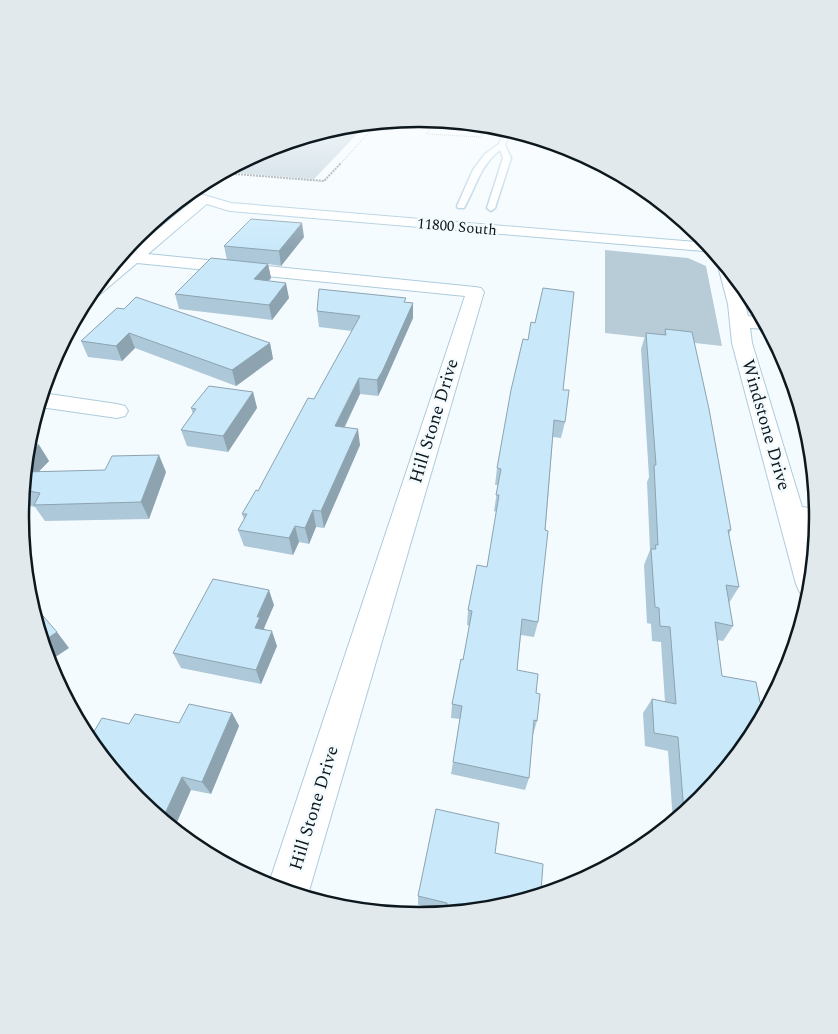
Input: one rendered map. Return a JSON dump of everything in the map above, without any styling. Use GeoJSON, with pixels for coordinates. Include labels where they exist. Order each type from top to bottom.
{"type":"FeatureCollection","features":[{"type":"Feature","properties":{"kind":"street","name":"11800 South"},"geometry":{"type":"LineString","coordinates":[[204,199],[235,193]]}},
{"type":"Feature","properties":{"kind":"street","name":"11800 South"},"geometry":{"type":"LineString","coordinates":[[194,198],[230,207],[700,247]]}},
{"type":"Feature","properties":{"kind":"street"},"geometry":{"type":"LineString","coordinates":[[132,253],[204,199],[458,221],[488,218],[470,211]]}},
{"type":"Feature","properties":{"kind":"street","name":"11800 South"},"geometry":{"type":"LineString","coordinates":[[470,211],[508,216]]}},
{"type":"Feature","properties":{"kind":"street"},"geometry":{"type":"LineString","coordinates":[[555,220],[662,229]]}},
{"type":"Feature","properties":{"kind":"street"},"geometry":{"type":"LineString","coordinates":[[602,224],[641,235],[695,241]]}},
{"type":"Feature","properties":{"kind":"street","name":"Hill Stone Drive"},"geometry":{"type":"LineString","coordinates":[[129,257],[475,292],[290,886]]}},
{"type":"Feature","properties":{"kind":"street","name":"Windstone Drive"},"geometry":{"type":"LineString","coordinates":[[730,280],[741,321],[742,343],[805,517],[808,547]]}},
{"type":"Feature","properties":{"kind":"street"},"geometry":{"type":"LineString","coordinates":[[741,321],[758,323]]}},
{"type":"Feature","properties":{"kind":"street"},"geometry":{"type":"LineString","coordinates":[[46,401],[117,411]]}},
{"type":"Feature","properties":{"kind":"lane"},"geometry":{"type":"LineString","coordinates":[[470,211],[477,170],[494,151]]}},
{"type":"Feature","properties":{"kind":"lane"},"geometry":{"type":"LineString","coordinates":[[470,211],[508,158],[505,151]]}},
{"type":"Feature","properties":{"kind":"path"},"geometry":{"type":"LineString","coordinates":[[235,174],[324,181],[351,151]]}},
{"type":"Feature","properties":{"kind":"shaded area"},"geometry":{"type":"Polygon","coordinates":[[[283,151],[341,151],[314,179],[235,173],[283,151]]]}},
{"type":"Feature","properties":{"kind":"shaded area"},"geometry":{"type":"Polygon","coordinates":[[[605,250],[688,258],[706,266],[722,346],[605,333],[605,250]]]}},
{"type":"Feature","properties":{"kind":"building"},"geometry":{"type":"Polygon","coordinates":[[[251,219],[302,223],[279,251],[224,246],[251,219]]]}},
{"type":"Feature","properties":{"kind":"building"},"geometry":{"type":"Polygon","coordinates":[[[211,258],[268,264],[254,279],[286,283],[269,305],[175,294],[211,258]]]}},
{"type":"Feature","properties":{"kind":"building"},"geometry":{"type":"Polygon","coordinates":[[[543,288],[574,292],[563,390],[569,390],[565,422],[554,420],[545,530],[548,531],[538,622],[522,619],[517,670],[538,674],[536,693],[540,694],[537,721],[534,720],[529,778],[453,762],[462,706],[452,704],[461,659],[463,660],[472,611],[468,610],[477,565],[487,567],[499,495],[496,495],[501,469],[497,468],[511,390],[523,339],[528,340],[531,322],[535,323],[543,288]]]}},
{"type":"Feature","properties":{"kind":"building"},"geometry":{"type":"Polygon","coordinates":[[[319,289],[406,298],[404,302],[413,303],[377,380],[359,378],[335,426],[358,429],[321,511],[313,510],[305,528],[295,526],[289,538],[238,530],[247,514],[242,514],[256,490],[258,491],[308,398],[314,399],[360,316],[317,311],[319,289]]]}},
{"type":"Feature","properties":{"kind":"building"},"geometry":{"type":"Polygon","coordinates":[[[136,297],[270,343],[232,370],[129,333],[116,346],[81,341],[117,308],[124,309],[136,297]]]}},
{"type":"Feature","properties":{"kind":"building"},"geometry":{"type":"Polygon","coordinates":[[[665,329],[692,332],[709,409],[731,530],[728,530],[739,587],[726,585],[733,626],[715,622],[722,676],[756,682],[760,702],[762,702],[729,755],[683,804],[678,737],[654,733],[652,699],[676,704],[670,627],[660,626],[659,608],[655,607],[651,549],[656,549],[655,545],[658,545],[654,465],[656,465],[646,333],[666,335],[665,329]]]}},
{"type":"Feature","properties":{"kind":"building"},"geometry":{"type":"Polygon","coordinates":[[[209,386],[253,392],[223,436],[181,430],[196,409],[191,408],[209,386]]]}},
{"type":"Feature","properties":{"kind":"building"},"geometry":{"type":"Polygon","coordinates":[[[159,455],[141,502],[34,505],[40,493],[30,491],[32,472],[105,470],[112,456],[159,455]]]}},
{"type":"Feature","properties":{"kind":"building"},"geometry":{"type":"Polygon","coordinates":[[[213,579],[269,590],[257,617],[260,617],[255,628],[272,631],[256,670],[173,653],[213,579]]]}},
{"type":"Feature","properties":{"kind":"building"},"geometry":{"type":"Polygon","coordinates":[[[41,614],[57,632],[48,638],[41,614]]]}},
{"type":"Feature","properties":{"kind":"building"},"geometry":{"type":"Polygon","coordinates":[[[189,704],[232,713],[202,782],[182,777],[165,813],[143,793],[109,755],[94,732],[102,718],[129,724],[135,714],[179,723],[189,704]]]}},
{"type":"Feature","properties":{"kind":"building"},"geometry":{"type":"Polygon","coordinates":[[[436,809],[499,823],[495,853],[543,864],[541,888],[520,894],[495,900],[447,906],[447,903],[418,896],[436,809]]]}}]}
